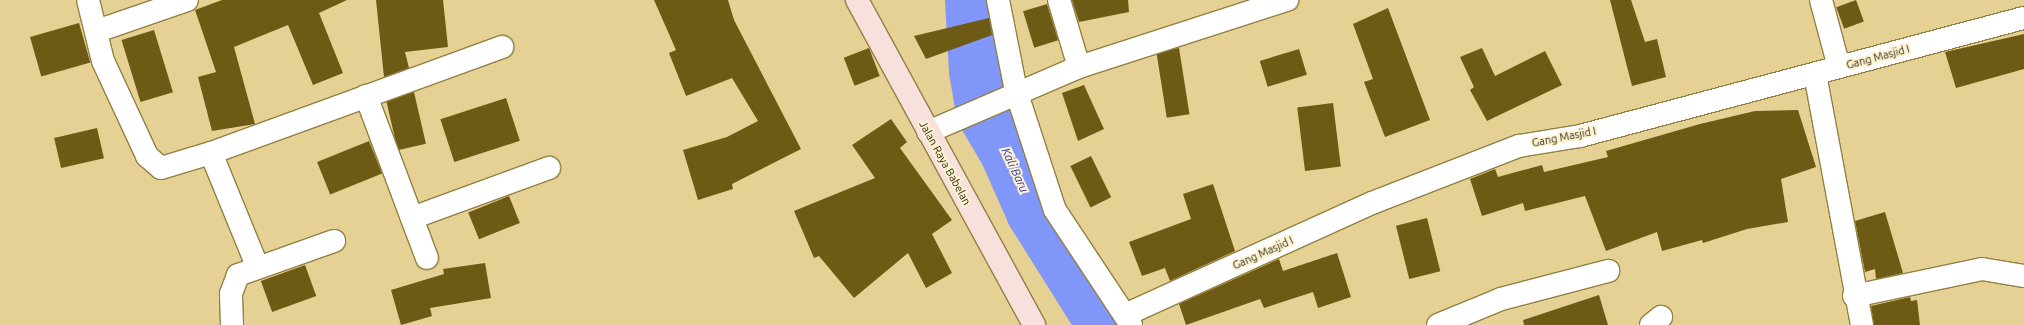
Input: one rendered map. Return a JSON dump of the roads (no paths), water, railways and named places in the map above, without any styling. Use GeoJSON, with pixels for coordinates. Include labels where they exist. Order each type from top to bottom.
{"type":"FeatureCollection","features":[{"type":"Feature","properties":{"kind":"main road","name":"Jalan Raya Babelan"},"geometry":{"type":"LineString","coordinates":[[857,0],[1034,325]]}},
{"type":"Feature","properties":{"kind":"street"},"geometry":{"type":"LineString","coordinates":[[88,0],[103,61],[147,156],[161,168],[211,153],[502,47]]}},
{"type":"Feature","properties":{"kind":"street"},"geometry":{"type":"LineString","coordinates":[[96,31],[187,0]]}},
{"type":"Feature","properties":{"kind":"street"},"geometry":{"type":"LineString","coordinates":[[998,0],[1016,91],[1055,210],[1128,320]]}},
{"type":"Feature","properties":{"kind":"street"},"geometry":{"type":"LineString","coordinates":[[1059,0],[1079,67]]}},
{"type":"Feature","properties":{"kind":"street"},"geometry":{"type":"LineString","coordinates":[[1821,0],[1839,67]]}},
{"type":"Feature","properties":{"kind":"street"},"geometry":{"type":"LineString","coordinates":[[928,132],[1016,91],[1079,67],[1277,1]]}},
{"type":"Feature","properties":{"kind":"street","name":"Gang Masjid I"},"geometry":{"type":"LineString","coordinates":[[1128,320],[1372,203],[1519,146],[1580,136],[2024,18]]}},
{"type":"Feature","properties":{"kind":"street"},"geometry":{"type":"LineString","coordinates":[[1815,74],[1854,296],[1862,325]]}},
{"type":"Feature","properties":{"kind":"street"},"geometry":{"type":"LineString","coordinates":[[366,96],[427,258]]}},
{"type":"Feature","properties":{"kind":"street"},"geometry":{"type":"LineString","coordinates":[[211,153],[257,266]]}},
{"type":"Feature","properties":{"kind":"street"},"geometry":{"type":"LineString","coordinates":[[412,218],[549,168]]}},
{"type":"Feature","properties":{"kind":"street"},"geometry":{"type":"LineString","coordinates":[[232,325],[234,279],[257,266],[334,241]]}},
{"type":"Feature","properties":{"kind":"street"},"geometry":{"type":"LineString","coordinates":[[1854,296],[1982,269],[2024,276]]}},
{"type":"Feature","properties":{"kind":"street"},"geometry":{"type":"LineString","coordinates":[[1438,325],[1501,299],[1608,271]]}},
{"type":"Feature","properties":{"kind":"waterway","name":"Kali Baru"},"geometry":{"type":"LineString","coordinates":[[973,0],[977,71],[984,112],[1007,151],[1034,212],[1105,325]]}}]}
